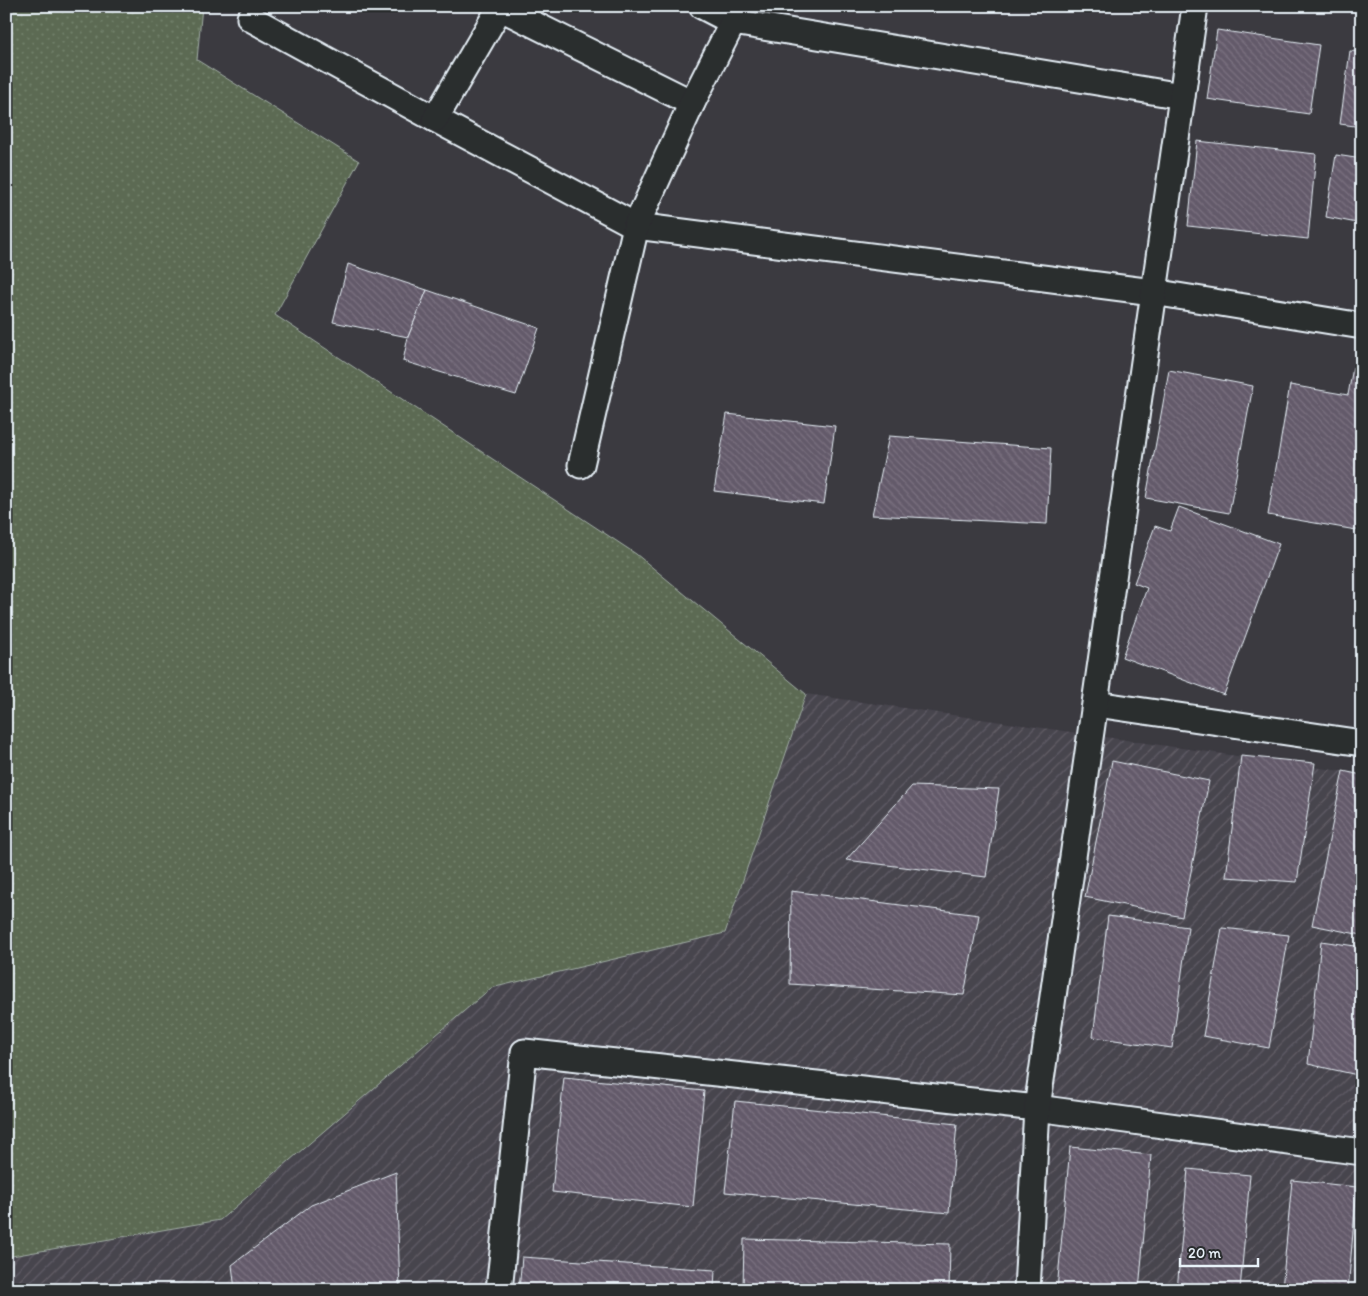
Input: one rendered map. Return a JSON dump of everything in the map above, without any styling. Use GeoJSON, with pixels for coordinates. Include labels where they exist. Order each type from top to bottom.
{"type":"FeatureCollection","features":[{"type":"Feature","properties":{"kind":"street"},"geometry":{"type":"LineString","coordinates":[[702,6],[736,14],[1182,96]]}},
{"type":"Feature","properties":{"kind":"street"},"geometry":{"type":"LineString","coordinates":[[1027,1290],[1037,1108],[1195,6]]}},
{"type":"Feature","properties":{"kind":"street"},"geometry":{"type":"LineString","coordinates":[[435,119],[501,7],[692,103]]}},
{"type":"Feature","properties":{"kind":"street"},"geometry":{"type":"LineString","coordinates":[[581,465],[636,226],[692,103],[736,14]]}},
{"type":"Feature","properties":{"kind":"street"},"geometry":{"type":"LineString","coordinates":[[250,18],[636,226],[1153,292],[1362,326]]}},
{"type":"Feature","properties":{"kind":"street"},"geometry":{"type":"LineString","coordinates":[[1096,704],[1362,743]]}},
{"type":"Feature","properties":{"kind":"street"},"geometry":{"type":"LineString","coordinates":[[500,1290],[524,1052],[1037,1108],[1362,1152]]}},
{"type":"Feature","properties":{"kind":"shaded area"},"geometry":{"type":"Polygon","coordinates":[[[806,694],[1362,774],[1362,1290],[6,1290],[6,1257],[220,1220],[491,988],[725,933],[806,694]]]}},
{"type":"Feature","properties":{"kind":"green space"},"geometry":{"type":"Polygon","coordinates":[[[6,6],[202,6],[197,60],[359,161],[275,315],[636,554],[806,694],[725,933],[491,988],[220,1220],[6,1257],[6,6]]]}},
{"type":"Feature","properties":{"kind":"building"},"geometry":{"type":"Polygon","coordinates":[[[1217,30],[1319,45],[1309,114],[1207,99],[1217,30]]]}},
{"type":"Feature","properties":{"kind":"building"},"geometry":{"type":"Polygon","coordinates":[[[1350,51],[1362,52],[1362,127],[1340,124],[1350,51]]]}},
{"type":"Feature","properties":{"kind":"building"},"geometry":{"type":"Polygon","coordinates":[[[1197,141],[1316,154],[1308,239],[1188,226],[1197,141]]]}},
{"type":"Feature","properties":{"kind":"building"},"geometry":{"type":"Polygon","coordinates":[[[1336,155],[1362,159],[1362,224],[1326,217],[1336,155]]]}},
{"type":"Feature","properties":{"kind":"building"},"geometry":{"type":"Polygon","coordinates":[[[348,264],[427,290],[408,337],[333,322],[348,264]]]}},
{"type":"Feature","properties":{"kind":"building"},"geometry":{"type":"Polygon","coordinates":[[[427,290],[539,328],[516,395],[403,361],[408,337],[427,290]]]}},
{"type":"Feature","properties":{"kind":"building"},"geometry":{"type":"Polygon","coordinates":[[[1353,367],[1362,369],[1362,531],[1268,515],[1290,385],[1348,395],[1353,367]]]}},
{"type":"Feature","properties":{"kind":"building"},"geometry":{"type":"Polygon","coordinates":[[[1169,370],[1253,386],[1229,513],[1146,498],[1169,370]]]}},
{"type":"Feature","properties":{"kind":"building"},"geometry":{"type":"Polygon","coordinates":[[[727,414],[835,426],[824,504],[714,491],[727,414]]]}},
{"type":"Feature","properties":{"kind":"building"},"geometry":{"type":"Polygon","coordinates":[[[889,436],[1051,448],[1047,524],[872,515],[889,436]]]}},
{"type":"Feature","properties":{"kind":"building"},"geometry":{"type":"Polygon","coordinates":[[[1179,507],[1279,544],[1224,695],[1122,657],[1147,588],[1134,583],[1155,526],[1170,531],[1179,507]]]}},
{"type":"Feature","properties":{"kind":"building"},"geometry":{"type":"Polygon","coordinates":[[[1241,756],[1315,763],[1297,882],[1226,877],[1241,756]]]}},
{"type":"Feature","properties":{"kind":"building"},"geometry":{"type":"Polygon","coordinates":[[[1112,761],[1209,781],[1182,917],[1085,897],[1112,761]]]}},
{"type":"Feature","properties":{"kind":"building"},"geometry":{"type":"Polygon","coordinates":[[[1343,771],[1362,775],[1362,935],[1312,925],[1343,771]]]}},
{"type":"Feature","properties":{"kind":"building"},"geometry":{"type":"Polygon","coordinates":[[[912,786],[999,789],[986,877],[846,860],[912,786]]]}},
{"type":"Feature","properties":{"kind":"building"},"geometry":{"type":"Polygon","coordinates":[[[791,891],[979,915],[964,995],[790,984],[791,891]]]}},
{"type":"Feature","properties":{"kind":"building"},"geometry":{"type":"Polygon","coordinates":[[[1108,916],[1188,927],[1172,1048],[1093,1037],[1108,916]]]}},
{"type":"Feature","properties":{"kind":"building"},"geometry":{"type":"Polygon","coordinates":[[[1222,928],[1289,935],[1269,1048],[1203,1036],[1222,928]]]}},
{"type":"Feature","properties":{"kind":"building"},"geometry":{"type":"Polygon","coordinates":[[[1321,941],[1362,947],[1362,1076],[1308,1064],[1321,941]]]}},
{"type":"Feature","properties":{"kind":"building"},"geometry":{"type":"Polygon","coordinates":[[[564,1077],[704,1091],[693,1207],[552,1192],[564,1077]]]}},
{"type":"Feature","properties":{"kind":"building"},"geometry":{"type":"Polygon","coordinates":[[[735,1101],[957,1124],[949,1213],[725,1192],[735,1101]]]}},
{"type":"Feature","properties":{"kind":"building"},"geometry":{"type":"Polygon","coordinates":[[[1070,1147],[1151,1155],[1139,1290],[1057,1290],[1070,1147]]]}},
{"type":"Feature","properties":{"kind":"building"},"geometry":{"type":"Polygon","coordinates":[[[1188,1169],[1250,1175],[1240,1290],[1177,1290],[1188,1169]]]}},
{"type":"Feature","properties":{"kind":"building"},"geometry":{"type":"Polygon","coordinates":[[[396,1172],[400,1290],[235,1290],[232,1265],[311,1205],[396,1172]]]}},
{"type":"Feature","properties":{"kind":"building"},"geometry":{"type":"Polygon","coordinates":[[[1292,1180],[1357,1187],[1348,1290],[1282,1290],[1292,1180]]]}},
{"type":"Feature","properties":{"kind":"building"},"geometry":{"type":"Polygon","coordinates":[[[744,1239],[950,1244],[949,1290],[743,1290],[744,1239]]]}},
{"type":"Feature","properties":{"kind":"building"},"geometry":{"type":"Polygon","coordinates":[[[522,1257],[715,1270],[714,1290],[519,1290],[522,1257]]]}}]}
